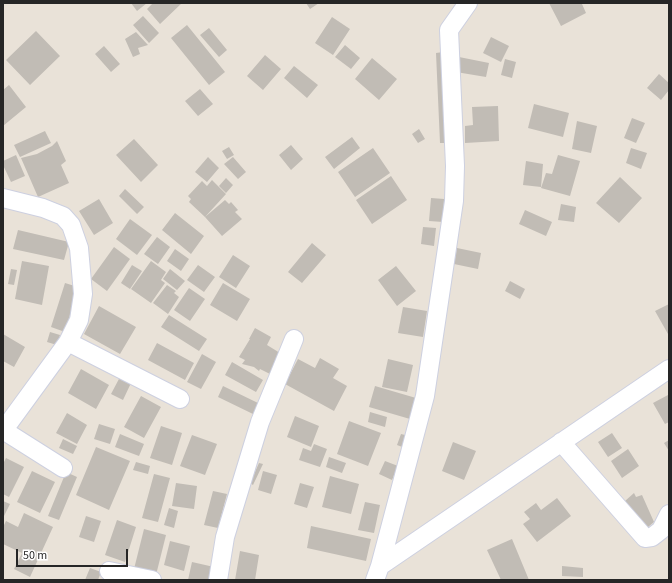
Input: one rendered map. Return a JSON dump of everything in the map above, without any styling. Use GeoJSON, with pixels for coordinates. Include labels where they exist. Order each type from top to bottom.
{"type":"FeatureCollection","features":[{"type":"Feature","properties":{"kind":"street"},"geometry":{"type":"LineString","coordinates":[[377,573],[425,396],[454,201],[455,166],[449,30],[468,3]]}},
{"type":"Feature","properties":{"kind":"street"},"geometry":{"type":"LineString","coordinates":[[3,198],[43,208],[63,216],[72,225],[79,248],[83,294],[79,320],[68,342],[3,431],[63,468]]}},
{"type":"Feature","properties":{"kind":"street"},"geometry":{"type":"LineString","coordinates":[[218,580],[225,537],[260,422],[294,339]]}},
{"type":"Feature","properties":{"kind":"street"},"geometry":{"type":"LineString","coordinates":[[68,342],[180,399]]}},
{"type":"Feature","properties":{"kind":"street"},"geometry":{"type":"LineString","coordinates":[[377,573],[561,442],[669,369]]}},
{"type":"Feature","properties":{"kind":"street"},"geometry":{"type":"LineString","coordinates":[[561,442],[645,538],[652,537],[661,530],[669,514]]}},
{"type":"Feature","properties":{"kind":"street"},"geometry":{"type":"LineString","coordinates":[[109,571],[152,580]]}},
{"type":"Feature","properties":{"kind":"building"},"geometry":{"type":"Polygon","coordinates":[[[131,3],[147,3],[137,11],[131,3]]]}},
{"type":"Feature","properties":{"kind":"building"},"geometry":{"type":"Polygon","coordinates":[[[153,3],[182,3],[160,24],[147,9],[153,3]]]}},
{"type":"Feature","properties":{"kind":"building"},"geometry":{"type":"Polygon","coordinates":[[[306,3],[319,3],[310,9],[306,3]]]}},
{"type":"Feature","properties":{"kind":"building"},"geometry":{"type":"Polygon","coordinates":[[[549,3],[584,3],[582,4],[586,13],[561,26],[549,3]]]}},
{"type":"Feature","properties":{"kind":"building"},"geometry":{"type":"Polygon","coordinates":[[[143,16],[159,33],[149,43],[133,25],[143,16]]]}},
{"type":"Feature","properties":{"kind":"building"},"geometry":{"type":"Polygon","coordinates":[[[332,17],[350,29],[333,55],[315,43],[332,17]]]}},
{"type":"Feature","properties":{"kind":"building"},"geometry":{"type":"Polygon","coordinates":[[[187,25],[225,72],[209,85],[171,38],[187,25]]]}},
{"type":"Feature","properties":{"kind":"building"},"geometry":{"type":"Polygon","coordinates":[[[209,28],[227,50],[219,57],[200,35],[209,28]]]}},
{"type":"Feature","properties":{"kind":"building"},"geometry":{"type":"Polygon","coordinates":[[[36,31],[60,56],[30,85],[6,60],[36,31]]]}},
{"type":"Feature","properties":{"kind":"building"},"geometry":{"type":"Polygon","coordinates":[[[136,32],[148,45],[138,48],[140,54],[133,57],[125,39],[136,32]]]}},
{"type":"Feature","properties":{"kind":"building"},"geometry":{"type":"Polygon","coordinates":[[[491,37],[509,46],[501,62],[483,53],[491,37]]]}},
{"type":"Feature","properties":{"kind":"building"},"geometry":{"type":"Polygon","coordinates":[[[345,45],[360,58],[351,69],[335,57],[345,45]]]}},
{"type":"Feature","properties":{"kind":"building"},"geometry":{"type":"Polygon","coordinates":[[[104,46],[120,64],[111,72],[95,54],[104,46]]]}},
{"type":"Feature","properties":{"kind":"building"},"geometry":{"type":"Polygon","coordinates":[[[443,52],[447,143],[440,143],[436,53],[443,52]]]}},
{"type":"Feature","properties":{"kind":"building"},"geometry":{"type":"Polygon","coordinates":[[[265,55],[281,69],[263,90],[247,76],[265,55]]]}},
{"type":"Feature","properties":{"kind":"building"},"geometry":{"type":"Polygon","coordinates":[[[459,57],[489,63],[486,77],[456,72],[459,57]]]}},
{"type":"Feature","properties":{"kind":"building"},"geometry":{"type":"Polygon","coordinates":[[[372,58],[397,79],[379,100],[355,79],[372,58]]]}},
{"type":"Feature","properties":{"kind":"building"},"geometry":{"type":"Polygon","coordinates":[[[505,59],[516,62],[512,78],[501,75],[505,59]]]}},
{"type":"Feature","properties":{"kind":"building"},"geometry":{"type":"Polygon","coordinates":[[[294,66],[318,85],[307,98],[284,78],[294,66]]]}},
{"type":"Feature","properties":{"kind":"building"},"geometry":{"type":"Polygon","coordinates":[[[659,74],[669,83],[669,90],[661,100],[647,88],[659,74]]]}},
{"type":"Feature","properties":{"kind":"building"},"geometry":{"type":"Polygon","coordinates":[[[9,85],[26,107],[3,126],[3,90],[9,85]]]}},
{"type":"Feature","properties":{"kind":"building"},"geometry":{"type":"Polygon","coordinates":[[[200,89],[213,104],[198,116],[185,101],[200,89]]]}},
{"type":"Feature","properties":{"kind":"building"},"geometry":{"type":"Polygon","coordinates":[[[534,104],[569,113],[563,137],[528,128],[534,104]]]}},
{"type":"Feature","properties":{"kind":"building"},"geometry":{"type":"Polygon","coordinates":[[[498,106],[499,141],[465,143],[465,126],[473,125],[472,107],[498,106]]]}},
{"type":"Feature","properties":{"kind":"building"},"geometry":{"type":"Polygon","coordinates":[[[632,118],[645,123],[636,143],[624,138],[632,118]]]}},
{"type":"Feature","properties":{"kind":"building"},"geometry":{"type":"Polygon","coordinates":[[[577,121],[597,126],[591,153],[572,149],[577,121]]]}},
{"type":"Feature","properties":{"kind":"building"},"geometry":{"type":"Polygon","coordinates":[[[419,129],[425,139],[418,143],[412,134],[419,129]]]}},
{"type":"Feature","properties":{"kind":"building"},"geometry":{"type":"Polygon","coordinates":[[[45,131],[51,143],[20,157],[14,145],[45,131]]]}},
{"type":"Feature","properties":{"kind":"building"},"geometry":{"type":"Polygon","coordinates":[[[352,137],[360,148],[334,169],[325,157],[352,137]]]}},
{"type":"Feature","properties":{"kind":"building"},"geometry":{"type":"Polygon","coordinates":[[[134,139],[158,165],[141,182],[116,155],[134,139]]]}},
{"type":"Feature","properties":{"kind":"building"},"geometry":{"type":"Polygon","coordinates":[[[57,141],[66,161],[61,165],[69,183],[38,197],[21,158],[37,154],[52,146],[57,141]]]}},
{"type":"Feature","properties":{"kind":"building"},"geometry":{"type":"Polygon","coordinates":[[[291,145],[303,159],[291,170],[279,155],[291,145]]]}},
{"type":"Feature","properties":{"kind":"building"},"geometry":{"type":"Polygon","coordinates":[[[229,147],[234,155],[227,159],[222,151],[229,147]]]}},
{"type":"Feature","properties":{"kind":"building"},"geometry":{"type":"Polygon","coordinates":[[[373,148],[390,173],[355,197],[338,172],[373,148]]]}},
{"type":"Feature","properties":{"kind":"building"},"geometry":{"type":"Polygon","coordinates":[[[631,148],[647,153],[641,169],[626,163],[631,148]]]}},
{"type":"Feature","properties":{"kind":"building"},"geometry":{"type":"Polygon","coordinates":[[[16,155],[25,176],[11,182],[3,165],[3,161],[16,155]]]}},
{"type":"Feature","properties":{"kind":"building"},"geometry":{"type":"Polygon","coordinates":[[[558,155],[580,161],[570,196],[541,188],[546,173],[552,174],[558,155]]]}},
{"type":"Feature","properties":{"kind":"building"},"geometry":{"type":"Polygon","coordinates":[[[208,157],[219,168],[207,182],[195,172],[208,157]]]}},
{"type":"Feature","properties":{"kind":"building"},"geometry":{"type":"Polygon","coordinates":[[[233,157],[246,172],[238,179],[224,164],[233,157]]]}},
{"type":"Feature","properties":{"kind":"building"},"geometry":{"type":"Polygon","coordinates":[[[526,161],[543,164],[541,187],[523,185],[526,161]]]}},
{"type":"Feature","properties":{"kind":"building"},"geometry":{"type":"Polygon","coordinates":[[[391,176],[407,200],[372,224],[356,200],[391,176]]]}},
{"type":"Feature","properties":{"kind":"building"},"geometry":{"type":"Polygon","coordinates":[[[620,177],[642,198],[619,223],[596,203],[620,177]]]}},
{"type":"Feature","properties":{"kind":"building"},"geometry":{"type":"Polygon","coordinates":[[[226,178],[233,185],[226,193],[219,186],[226,178]]]}},
{"type":"Feature","properties":{"kind":"building"},"geometry":{"type":"Polygon","coordinates":[[[212,180],[226,194],[205,217],[189,202],[191,199],[188,196],[202,181],[207,186],[212,180]]]}},
{"type":"Feature","properties":{"kind":"building"},"geometry":{"type":"Polygon","coordinates":[[[125,189],[144,207],[137,214],[119,196],[125,189]]]}},
{"type":"Feature","properties":{"kind":"building"},"geometry":{"type":"Polygon","coordinates":[[[431,198],[444,199],[443,222],[429,221],[431,198]]]}},
{"type":"Feature","properties":{"kind":"building"},"geometry":{"type":"Polygon","coordinates":[[[99,199],[113,223],[94,235],[79,211],[99,199]]]}},
{"type":"Feature","properties":{"kind":"building"},"geometry":{"type":"Polygon","coordinates":[[[225,200],[229,204],[231,202],[238,210],[235,212],[242,219],[222,236],[205,217],[225,200]]]}},
{"type":"Feature","properties":{"kind":"building"},"geometry":{"type":"Polygon","coordinates":[[[561,204],[576,207],[574,222],[558,220],[561,204]]]}},
{"type":"Feature","properties":{"kind":"building"},"geometry":{"type":"Polygon","coordinates":[[[525,210],[552,222],[546,236],[519,224],[525,210]]]}},
{"type":"Feature","properties":{"kind":"building"},"geometry":{"type":"Polygon","coordinates":[[[175,213],[204,236],[191,254],[162,230],[175,213]]]}},
{"type":"Feature","properties":{"kind":"building"},"geometry":{"type":"Polygon","coordinates":[[[130,219],[152,235],[137,255],[116,239],[130,219]]]}},
{"type":"Feature","properties":{"kind":"building"},"geometry":{"type":"Polygon","coordinates":[[[423,227],[436,228],[434,246],[421,244],[423,227]]]}},
{"type":"Feature","properties":{"kind":"building"},"geometry":{"type":"Polygon","coordinates":[[[18,230],[69,242],[64,260],[13,249],[18,230]]]}},
{"type":"Feature","properties":{"kind":"building"},"geometry":{"type":"Polygon","coordinates":[[[157,237],[170,247],[158,264],[144,254],[157,237]]]}},
{"type":"Feature","properties":{"kind":"building"},"geometry":{"type":"Polygon","coordinates":[[[312,243],[326,255],[302,283],[288,272],[312,243]]]}},
{"type":"Feature","properties":{"kind":"building"},"geometry":{"type":"Polygon","coordinates":[[[114,247],[130,259],[107,291],[91,279],[114,247]]]}},
{"type":"Feature","properties":{"kind":"building"},"geometry":{"type":"Polygon","coordinates":[[[457,248],[481,253],[478,269],[454,264],[457,248]]]}},
{"type":"Feature","properties":{"kind":"building"},"geometry":{"type":"Polygon","coordinates":[[[175,249],[189,259],[181,271],[167,261],[175,249]]]}},
{"type":"Feature","properties":{"kind":"building"},"geometry":{"type":"Polygon","coordinates":[[[233,255],[250,266],[236,288],[219,277],[233,255]]]}},
{"type":"Feature","properties":{"kind":"building"},"geometry":{"type":"Polygon","coordinates":[[[22,261],[49,266],[42,305],[15,299],[22,261]]]}},
{"type":"Feature","properties":{"kind":"building"},"geometry":{"type":"Polygon","coordinates":[[[151,261],[166,272],[161,280],[165,283],[151,303],[131,289],[151,261]]]}},
{"type":"Feature","properties":{"kind":"building"},"geometry":{"type":"Polygon","coordinates":[[[132,265],[142,271],[130,289],[121,283],[132,265]]]}},
{"type":"Feature","properties":{"kind":"building"},"geometry":{"type":"Polygon","coordinates":[[[198,265],[215,277],[204,292],[187,280],[198,265]]]}},
{"type":"Feature","properties":{"kind":"building"},"geometry":{"type":"Polygon","coordinates":[[[396,266],[416,291],[397,306],[378,280],[396,266]]]}},
{"type":"Feature","properties":{"kind":"building"},"geometry":{"type":"Polygon","coordinates":[[[11,269],[17,270],[14,285],[8,284],[11,269]]]}},
{"type":"Feature","properties":{"kind":"building"},"geometry":{"type":"Polygon","coordinates":[[[170,269],[185,281],[177,290],[163,279],[170,269]]]}},
{"type":"Feature","properties":{"kind":"building"},"geometry":{"type":"Polygon","coordinates":[[[510,281],[525,289],[520,299],[505,291],[510,281]]]}},
{"type":"Feature","properties":{"kind":"building"},"geometry":{"type":"Polygon","coordinates":[[[65,283],[78,287],[65,332],[51,327],[65,283]]]}},
{"type":"Feature","properties":{"kind":"building"},"geometry":{"type":"Polygon","coordinates":[[[223,283],[250,299],[237,321],[210,305],[223,283]]]}},
{"type":"Feature","properties":{"kind":"building"},"geometry":{"type":"Polygon","coordinates":[[[167,285],[176,291],[174,293],[179,297],[168,314],[153,303],[167,285]]]}},
{"type":"Feature","properties":{"kind":"building"},"geometry":{"type":"Polygon","coordinates":[[[189,288],[205,299],[190,321],[174,310],[189,288]]]}},
{"type":"Feature","properties":{"kind":"building"},"geometry":{"type":"Polygon","coordinates":[[[669,304],[669,334],[668,334],[655,311],[669,304]]]}},
{"type":"Feature","properties":{"kind":"building"},"geometry":{"type":"Polygon","coordinates":[[[99,306],[136,327],[120,354],[84,334],[99,306]]]}},
{"type":"Feature","properties":{"kind":"building"},"geometry":{"type":"Polygon","coordinates":[[[403,307],[427,311],[423,337],[398,333],[403,307]]]}},
{"type":"Feature","properties":{"kind":"building"},"geometry":{"type":"Polygon","coordinates":[[[169,315],[207,339],[199,351],[161,327],[169,315]]]}},
{"type":"Feature","properties":{"kind":"building"},"geometry":{"type":"Polygon","coordinates":[[[255,328],[271,337],[267,345],[280,353],[270,374],[260,369],[259,371],[254,367],[242,364],[245,360],[239,357],[255,328]]]}},
{"type":"Feature","properties":{"kind":"building"},"geometry":{"type":"Polygon","coordinates":[[[50,332],[60,335],[57,345],[47,342],[50,332]]]}},
{"type":"Feature","properties":{"kind":"building"},"geometry":{"type":"Polygon","coordinates":[[[3,334],[25,347],[14,367],[3,361],[3,334]]]}},
{"type":"Feature","properties":{"kind":"building"},"geometry":{"type":"Polygon","coordinates":[[[157,343],[194,363],[185,380],[148,360],[157,343]]]}},
{"type":"Feature","properties":{"kind":"building"},"geometry":{"type":"Polygon","coordinates":[[[202,354],[216,362],[201,389],[187,382],[202,354]]]}},
{"type":"Feature","properties":{"kind":"building"},"geometry":{"type":"Polygon","coordinates":[[[320,358],[339,369],[333,378],[347,386],[334,411],[285,384],[298,359],[315,368],[320,358]]]}},
{"type":"Feature","properties":{"kind":"building"},"geometry":{"type":"Polygon","coordinates":[[[388,359],[413,365],[407,392],[382,387],[388,359]]]}},
{"type":"Feature","properties":{"kind":"building"},"geometry":{"type":"Polygon","coordinates":[[[232,362],[263,380],[256,392],[225,375],[232,362]]]}},
{"type":"Feature","properties":{"kind":"building"},"geometry":{"type":"Polygon","coordinates":[[[81,369],[109,385],[96,409],[68,393],[81,369]]]}},
{"type":"Feature","properties":{"kind":"building"},"geometry":{"type":"Polygon","coordinates":[[[120,377],[131,383],[123,400],[111,394],[120,377]]]}},
{"type":"Feature","properties":{"kind":"building"},"geometry":{"type":"Polygon","coordinates":[[[223,386],[258,403],[253,414],[218,397],[223,386]]]}},
{"type":"Feature","properties":{"kind":"building"},"geometry":{"type":"Polygon","coordinates":[[[375,386],[416,398],[410,419],[369,407],[375,386]]]}},
{"type":"Feature","properties":{"kind":"building"},"geometry":{"type":"Polygon","coordinates":[[[668,395],[669,422],[665,424],[653,403],[668,395]]]}},
{"type":"Feature","properties":{"kind":"building"},"geometry":{"type":"Polygon","coordinates":[[[141,396],[161,407],[144,438],[124,427],[141,396]]]}},
{"type":"Feature","properties":{"kind":"building"},"geometry":{"type":"Polygon","coordinates":[[[370,412],[387,417],[385,427],[368,422],[370,412]]]}},
{"type":"Feature","properties":{"kind":"building"},"geometry":{"type":"Polygon","coordinates":[[[67,413],[87,425],[77,444],[56,433],[67,413]]]}},
{"type":"Feature","properties":{"kind":"building"},"geometry":{"type":"Polygon","coordinates":[[[295,416],[319,426],[311,447],[287,437],[295,416]]]}},
{"type":"Feature","properties":{"kind":"building"},"geometry":{"type":"Polygon","coordinates":[[[349,421],[381,433],[368,466],[337,454],[349,421]]]}},
{"type":"Feature","properties":{"kind":"building"},"geometry":{"type":"Polygon","coordinates":[[[99,424],[115,429],[110,444],[94,439],[99,424]]]}},
{"type":"Feature","properties":{"kind":"building"},"geometry":{"type":"Polygon","coordinates":[[[161,426],[182,433],[172,465],[150,458],[161,426]]]}},
{"type":"Feature","properties":{"kind":"building"},"geometry":{"type":"Polygon","coordinates":[[[612,433],[622,448],[608,457],[598,442],[612,433]]]}},
{"type":"Feature","properties":{"kind":"building"},"geometry":{"type":"Polygon","coordinates":[[[120,434],[144,444],[139,456],[115,447],[120,434]]]}},
{"type":"Feature","properties":{"kind":"building"},"geometry":{"type":"Polygon","coordinates":[[[401,434],[409,436],[405,448],[397,445],[401,434]]]}},
{"type":"Feature","properties":{"kind":"building"},"geometry":{"type":"Polygon","coordinates":[[[192,435],[217,444],[205,475],[180,466],[192,435]]]}},
{"type":"Feature","properties":{"kind":"building"},"geometry":{"type":"Polygon","coordinates":[[[63,439],[77,446],[73,454],[59,448],[63,439]]]}},
{"type":"Feature","properties":{"kind":"building"},"geometry":{"type":"Polygon","coordinates":[[[669,440],[669,451],[664,443],[669,440]]]}},
{"type":"Feature","properties":{"kind":"building"},"geometry":{"type":"Polygon","coordinates":[[[453,442],[476,451],[464,480],[442,471],[453,442]]]}},
{"type":"Feature","properties":{"kind":"building"},"geometry":{"type":"Polygon","coordinates":[[[314,444],[327,449],[320,467],[299,460],[303,448],[311,451],[314,444]]]}},
{"type":"Feature","properties":{"kind":"building"},"geometry":{"type":"Polygon","coordinates":[[[96,447],[130,461],[109,510],[76,495],[96,447]]]}},
{"type":"Feature","properties":{"kind":"building"},"geometry":{"type":"Polygon","coordinates":[[[628,449],[639,466],[622,478],[611,461],[628,449]]]}},
{"type":"Feature","properties":{"kind":"building"},"geometry":{"type":"Polygon","coordinates":[[[329,457],[346,463],[342,473],[326,467],[329,457]]]}},
{"type":"Feature","properties":{"kind":"building"},"geometry":{"type":"Polygon","coordinates":[[[6,458],[24,467],[9,497],[3,494],[3,464],[6,458]]]}},
{"type":"Feature","properties":{"kind":"building"},"geometry":{"type":"Polygon","coordinates":[[[385,461],[398,466],[392,480],[379,474],[385,461]]]}},
{"type":"Feature","properties":{"kind":"building"},"geometry":{"type":"Polygon","coordinates":[[[136,462],[150,466],[148,474],[133,470],[136,462]]]}},
{"type":"Feature","properties":{"kind":"building"},"geometry":{"type":"Polygon","coordinates":[[[259,463],[263,464],[253,485],[250,483],[259,463]]]}},
{"type":"Feature","properties":{"kind":"building"},"geometry":{"type":"Polygon","coordinates":[[[32,471],[55,482],[40,513],[17,502],[32,471]]]}},
{"type":"Feature","properties":{"kind":"building"},"geometry":{"type":"Polygon","coordinates":[[[263,471],[277,475],[271,494],[258,490],[263,471]]]}},
{"type":"Feature","properties":{"kind":"building"},"geometry":{"type":"Polygon","coordinates":[[[66,472],[77,477],[59,520],[48,516],[66,472]]]}},
{"type":"Feature","properties":{"kind":"building"},"geometry":{"type":"Polygon","coordinates":[[[154,474],[170,478],[158,522],[142,518],[154,474]]]}},
{"type":"Feature","properties":{"kind":"building"},"geometry":{"type":"Polygon","coordinates":[[[330,476],[359,484],[351,514],[322,507],[330,476]]]}},
{"type":"Feature","properties":{"kind":"building"},"geometry":{"type":"Polygon","coordinates":[[[176,483],[197,486],[194,509],[172,506],[176,483]]]}},
{"type":"Feature","properties":{"kind":"building"},"geometry":{"type":"Polygon","coordinates":[[[300,483],[314,487],[307,508],[294,504],[300,483]]]}},
{"type":"Feature","properties":{"kind":"building"},"geometry":{"type":"Polygon","coordinates":[[[213,491],[227,494],[218,528],[204,525],[213,491]]]}},
{"type":"Feature","properties":{"kind":"building"},"geometry":{"type":"Polygon","coordinates":[[[634,493],[636,497],[642,495],[654,522],[648,527],[625,501],[634,493]]]}},
{"type":"Feature","properties":{"kind":"building"},"geometry":{"type":"Polygon","coordinates":[[[557,498],[571,516],[537,542],[523,524],[530,519],[524,512],[536,503],[541,510],[557,498]]]}},
{"type":"Feature","properties":{"kind":"building"},"geometry":{"type":"Polygon","coordinates":[[[3,501],[10,504],[3,518],[3,501]]]}},
{"type":"Feature","properties":{"kind":"building"},"geometry":{"type":"Polygon","coordinates":[[[365,502],[380,505],[374,533],[358,530],[365,502]]]}},
{"type":"Feature","properties":{"kind":"building"},"geometry":{"type":"Polygon","coordinates":[[[169,508],[178,511],[174,528],[164,525],[169,508]]]}},
{"type":"Feature","properties":{"kind":"building"},"geometry":{"type":"Polygon","coordinates":[[[24,513],[53,527],[30,577],[14,569],[22,553],[3,544],[3,527],[6,521],[18,527],[24,513]]]}},
{"type":"Feature","properties":{"kind":"building"},"geometry":{"type":"Polygon","coordinates":[[[86,516],[101,521],[94,542],[79,537],[86,516]]]}},
{"type":"Feature","properties":{"kind":"building"},"geometry":{"type":"Polygon","coordinates":[[[117,520],[136,527],[125,562],[105,555],[117,520]]]}},
{"type":"Feature","properties":{"kind":"building"},"geometry":{"type":"Polygon","coordinates":[[[311,526],[371,539],[366,561],[307,548],[311,526]]]}},
{"type":"Feature","properties":{"kind":"building"},"geometry":{"type":"Polygon","coordinates":[[[144,529],[166,535],[156,575],[134,569],[144,529]]]}},
{"type":"Feature","properties":{"kind":"building"},"geometry":{"type":"Polygon","coordinates":[[[512,539],[529,580],[501,580],[487,550],[512,539]]]}},
{"type":"Feature","properties":{"kind":"building"},"geometry":{"type":"Polygon","coordinates":[[[170,541],[190,546],[184,571],[164,565],[170,541]]]}},
{"type":"Feature","properties":{"kind":"building"},"geometry":{"type":"Polygon","coordinates":[[[240,551],[259,555],[255,580],[235,580],[240,551]]]}},
{"type":"Feature","properties":{"kind":"building"},"geometry":{"type":"Polygon","coordinates":[[[192,562],[214,567],[210,580],[188,580],[192,562]]]}},
{"type":"Feature","properties":{"kind":"building"},"geometry":{"type":"Polygon","coordinates":[[[562,566],[583,568],[583,577],[562,576],[562,566]]]}},
{"type":"Feature","properties":{"kind":"building"},"geometry":{"type":"Polygon","coordinates":[[[90,568],[101,572],[98,580],[85,580],[90,568]]]}}]}
